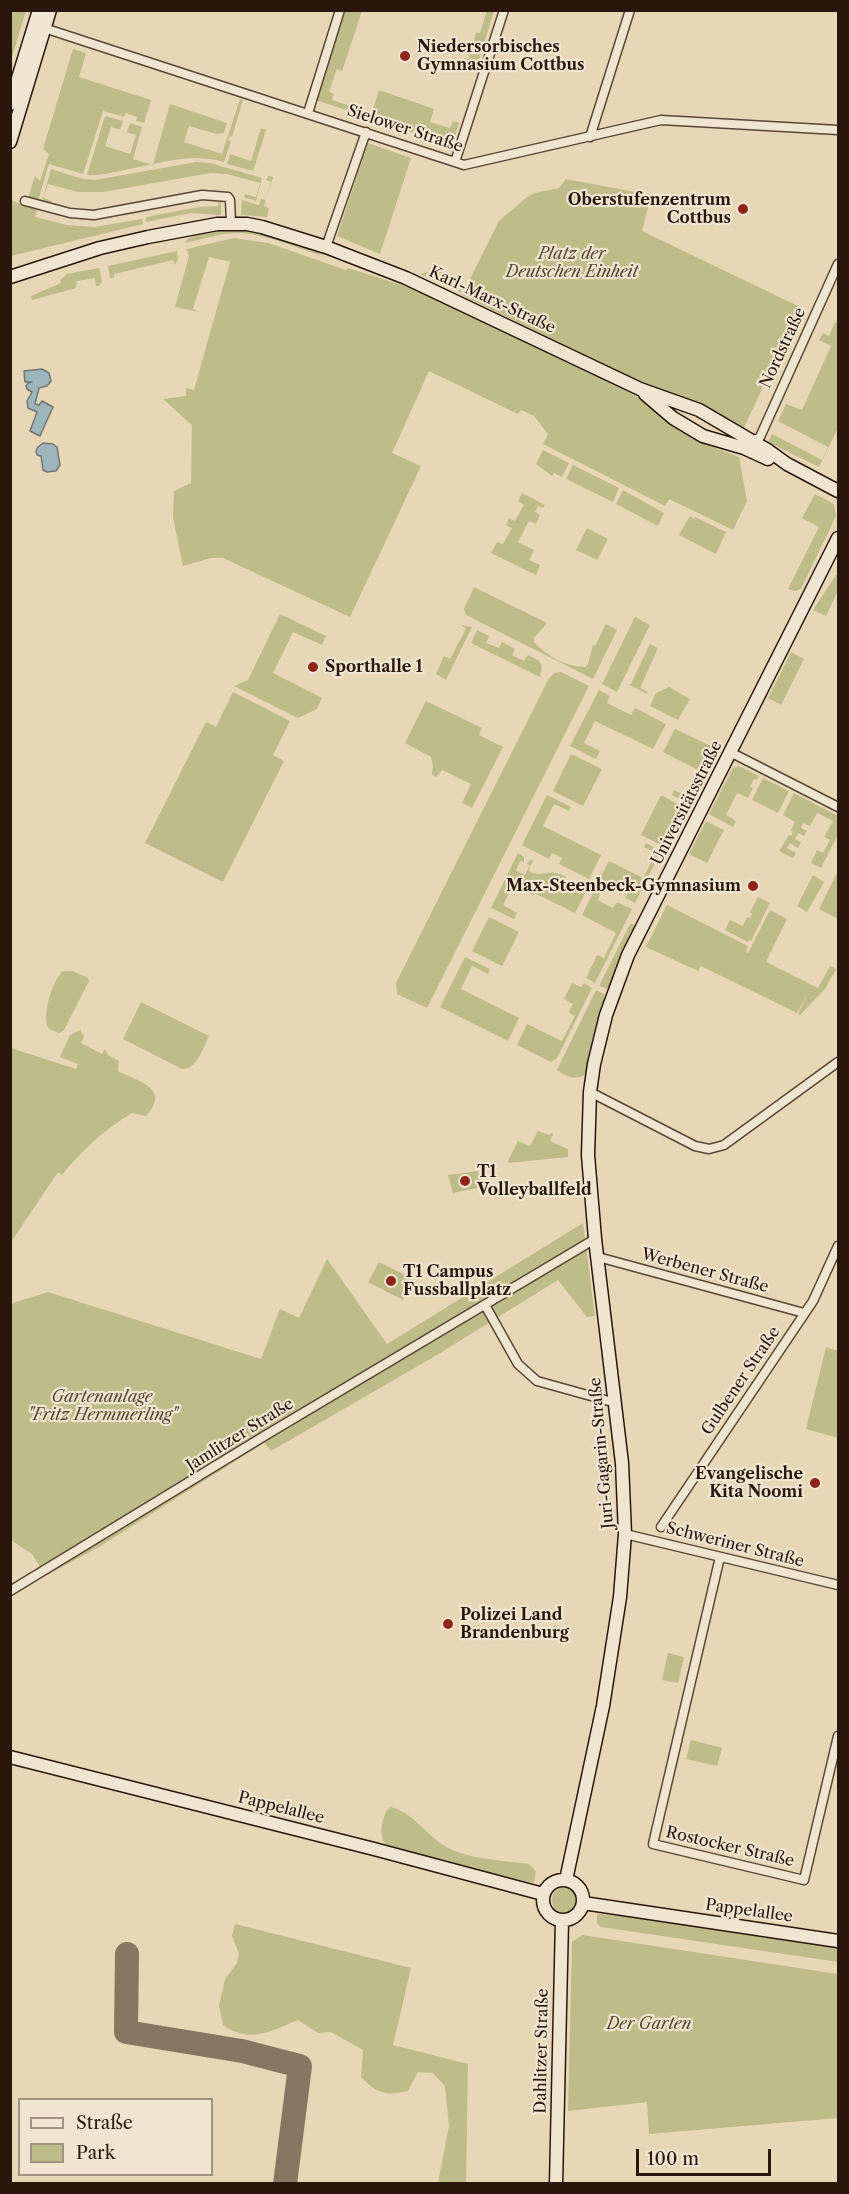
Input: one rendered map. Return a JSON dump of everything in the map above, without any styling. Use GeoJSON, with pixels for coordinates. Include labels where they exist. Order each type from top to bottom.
{"type":"FeatureCollection","features":[{"type":"Feature","properties":{"kind":"street"},"geometry":{"type":"LineString","coordinates":[[10,104],[14,76],[39,10]]}},
{"type":"Feature","properties":{"kind":"street"},"geometry":{"type":"LineString","coordinates":[[10,142],[50,10]]}},
{"type":"Feature","properties":{"kind":"street"},"geometry":{"type":"LineString","coordinates":[[308,113],[339,10]]}},
{"type":"Feature","properties":{"kind":"street"},"geometry":{"type":"LineString","coordinates":[[455,162],[504,10]]}},
{"type":"Feature","properties":{"kind":"street"},"geometry":{"type":"LineString","coordinates":[[590,136],[630,10]]}},
{"type":"Feature","properties":{"kind":"street","name":"Sielower Straße"},"geometry":{"type":"LineString","coordinates":[[44,28],[464,165],[667,120],[838,130]]}},
{"type":"Feature","properties":{"kind":"street"},"geometry":{"type":"LineString","coordinates":[[326,248],[366,132]]}},
{"type":"Feature","properties":{"kind":"street"},"geometry":{"type":"LineString","coordinates":[[25,201],[69,213],[94,215],[202,195],[219,195],[228,197],[230,201],[231,223]]}},
{"type":"Feature","properties":{"kind":"street","name":"Karl-Marx-Straße"},"geometry":{"type":"LineString","coordinates":[[10,277],[100,248],[217,224],[231,223],[262,227],[406,278],[640,389],[699,410],[787,464],[838,491]]}},
{"type":"Feature","properties":{"kind":"street","name":"Nordstraße"},"geometry":{"type":"LineString","coordinates":[[752,442],[760,436],[765,426],[838,264]]}},
{"type":"Feature","properties":{"kind":"street"},"geometry":{"type":"LineString","coordinates":[[10,268],[29,270]]}},
{"type":"Feature","properties":{"kind":"street","name":"Karl-Marx-Straße"},"geometry":{"type":"LineString","coordinates":[[640,389],[673,418],[703,436],[787,464]]}},
{"type":"Feature","properties":{"kind":"street","name":"Universitätsstraße"},"geometry":{"type":"LineString","coordinates":[[590,1092],[606,1015],[624,965],[838,538]]}},
{"type":"Feature","properties":{"kind":"street"},"geometry":{"type":"LineString","coordinates":[[730,752],[838,807]]}},
{"type":"Feature","properties":{"kind":"street"},"geometry":{"type":"LineString","coordinates":[[590,1092],[695,1146],[709,1149],[724,1145],[838,1062]]}},
{"type":"Feature","properties":{"kind":"street","name":"Juri-Gagarin-Straße"},"geometry":{"type":"LineString","coordinates":[[566,1880],[603,1706],[620,1597],[625,1534],[622,1463],[595,1239],[588,1155],[590,1092]]}},
{"type":"Feature","properties":{"kind":"street","name":"Jamlitzer Straße"},"geometry":{"type":"LineString","coordinates":[[10,1591],[595,1239]]}},
{"type":"Feature","properties":{"kind":"street","name":"Gulbener Straße"},"geometry":{"type":"LineString","coordinates":[[661,1527],[819,1290],[838,1246]]}},
{"type":"Feature","properties":{"kind":"street","name":"Werbener Straße"},"geometry":{"type":"LineString","coordinates":[[598,1257],[804,1313]]}},
{"type":"Feature","properties":{"kind":"street"},"geometry":{"type":"LineString","coordinates":[[485,1305],[518,1364],[537,1381],[616,1403]]}},
{"type":"Feature","properties":{"kind":"street","name":"Schweriner Straße"},"geometry":{"type":"LineString","coordinates":[[625,1534],[838,1585]]}},
{"type":"Feature","properties":{"kind":"street","name":"Rostocker Straße"},"geometry":{"type":"LineString","coordinates":[[720,1557],[653,1844],[804,1880],[838,1736]]}},
{"type":"Feature","properties":{"kind":"street","name":"Pappelallee"},"geometry":{"type":"LineString","coordinates":[[10,1757],[543,1894]]}},
{"type":"Feature","properties":{"kind":"street"},"geometry":{"type":"LineString","coordinates":[[566,1880],[579,1887],[583,1903],[574,1917],[562,1920],[550,1916],[546,1910],[543,1894],[553,1882],[566,1880]]}},
{"type":"Feature","properties":{"kind":"street","name":"Pappelallee"},"geometry":{"type":"LineString","coordinates":[[583,1903],[838,1941]]}},
{"type":"Feature","properties":{"kind":"street","name":"Dahlitzer Straße"},"geometry":{"type":"LineString","coordinates":[[556,2184],[562,1920]]}},
{"type":"Feature","properties":{"kind":"green space"},"geometry":{"type":"Polygon","coordinates":[[[487,10],[494,11],[477,66],[463,62],[464,58],[469,59],[476,33],[480,33],[487,10]]]}},
{"type":"Feature","properties":{"kind":"green space"},"geometry":{"type":"Polygon","coordinates":[[[10,11],[26,11],[11,60],[10,11]]]}},
{"type":"Feature","properties":{"kind":"green space"},"geometry":{"type":"Polygon","coordinates":[[[344,11],[362,11],[342,71],[337,69],[329,92],[334,94],[332,100],[354,107],[353,112],[315,100],[344,11]]]}},
{"type":"Feature","properties":{"kind":"green space"},"geometry":{"type":"Polygon","coordinates":[[[73,49],[86,53],[79,77],[151,100],[144,123],[136,121],[137,117],[126,113],[124,117],[103,111],[83,174],[49,164],[38,201],[28,198],[35,176],[40,181],[49,154],[43,149],[73,49]]]}},
{"type":"Feature","properties":{"kind":"green space"},"geometry":{"type":"Polygon","coordinates":[[[379,90],[434,109],[430,122],[450,128],[453,121],[459,123],[453,144],[449,145],[370,118],[379,90]]]}},
{"type":"Feature","properties":{"kind":"green space"},"geometry":{"type":"Polygon","coordinates":[[[240,99],[243,100],[232,137],[230,136],[228,140],[231,141],[224,162],[198,158],[153,164],[170,104],[227,123],[224,133],[216,134],[189,126],[184,142],[222,154],[240,99]]]}},
{"type":"Feature","properties":{"kind":"green space"},"geometry":{"type":"Polygon","coordinates":[[[105,116],[123,121],[120,130],[111,127],[105,146],[130,154],[136,135],[127,132],[130,123],[142,127],[133,159],[151,164],[104,174],[87,175],[105,116]]]}},
{"type":"Feature","properties":{"kind":"green space"},"geometry":{"type":"Polygon","coordinates":[[[261,128],[266,130],[253,171],[227,164],[230,154],[251,161],[261,128]]]}},
{"type":"Feature","properties":{"kind":"green space"},"geometry":{"type":"Polygon","coordinates":[[[368,143],[411,158],[380,254],[337,236],[368,143]]]}},
{"type":"Feature","properties":{"kind":"green space"},"geometry":{"type":"Polygon","coordinates":[[[196,162],[210,163],[262,178],[256,201],[244,197],[245,194],[256,197],[260,183],[227,174],[211,173],[103,192],[78,192],[48,184],[43,198],[52,201],[51,204],[42,201],[51,169],[83,179],[95,180],[196,162]]]}},
{"type":"Feature","properties":{"kind":"green space"},"geometry":{"type":"Polygon","coordinates":[[[268,176],[273,177],[267,196],[271,182],[266,180],[268,176]]]}},
{"type":"Feature","properties":{"kind":"green space","name":"Platz der Deutschen Einheit"},"geometry":{"type":"Polygon","coordinates":[[[566,179],[651,195],[642,231],[800,307],[743,430],[713,410],[618,371],[462,295],[499,221],[527,197],[559,188],[566,179]]]}},
{"type":"Feature","properties":{"kind":"green space"},"geometry":{"type":"Polygon","coordinates":[[[261,199],[266,200],[264,206],[269,208],[267,217],[241,215],[242,200],[259,205],[261,199]]]}},
{"type":"Feature","properties":{"kind":"green space"},"geometry":{"type":"Polygon","coordinates":[[[10,200],[37,210],[35,217],[67,225],[94,227],[142,219],[143,224],[11,256],[10,200]]]}},
{"type":"Feature","properties":{"kind":"green space"},"geometry":{"type":"Polygon","coordinates":[[[219,200],[221,215],[191,213],[146,222],[146,217],[199,207],[218,206],[219,200]]]}},
{"type":"Feature","properties":{"kind":"green space"},"geometry":{"type":"Polygon","coordinates":[[[212,230],[243,230],[262,233],[323,254],[319,255],[271,239],[242,233],[220,235],[185,243],[187,239],[212,230]]]}},
{"type":"Feature","properties":{"kind":"green space"},"geometry":{"type":"Polygon","coordinates":[[[234,238],[268,243],[346,270],[348,268],[405,286],[443,301],[642,399],[698,441],[739,457],[747,501],[733,530],[669,499],[665,506],[543,444],[548,434],[534,416],[521,410],[518,414],[429,371],[392,453],[421,466],[350,617],[223,558],[211,558],[183,566],[173,517],[174,491],[191,483],[192,425],[163,399],[186,396],[186,388],[194,390],[230,262],[209,257],[193,309],[200,312],[175,307],[189,256],[187,249],[234,238]]]}},
{"type":"Feature","properties":{"kind":"green space"},"geometry":{"type":"Polygon","coordinates":[[[177,251],[178,259],[175,265],[173,260],[114,274],[114,278],[110,278],[108,266],[177,251]]]}},
{"type":"Feature","properties":{"kind":"green space"},"geometry":{"type":"Polygon","coordinates":[[[99,268],[102,282],[99,286],[96,286],[95,278],[77,281],[76,288],[32,300],[31,296],[61,283],[60,280],[67,274],[99,268]]]}},
{"type":"Feature","properties":{"kind":"green space"},"geometry":{"type":"Polygon","coordinates":[[[436,270],[457,277],[455,283],[461,286],[460,292],[420,274],[436,270]]]}},
{"type":"Feature","properties":{"kind":"green space"},"geometry":{"type":"Polygon","coordinates":[[[835,322],[838,324],[838,428],[819,467],[768,442],[772,434],[822,460],[828,447],[778,421],[786,404],[802,410],[831,346],[819,340],[823,333],[829,336],[835,322]]]}},
{"type":"Feature","properties":{"kind":"green space"},"geometry":{"type":"Polygon","coordinates":[[[543,450],[569,463],[562,477],[554,473],[552,476],[536,464],[543,450]]]}},
{"type":"Feature","properties":{"kind":"green space"},"geometry":{"type":"Polygon","coordinates":[[[573,465],[619,488],[613,502],[566,479],[573,465]]]}},
{"type":"Feature","properties":{"kind":"green space"},"geometry":{"type":"Polygon","coordinates":[[[623,490],[664,513],[658,526],[616,504],[623,490]]]}},
{"type":"Feature","properties":{"kind":"green space"},"geometry":{"type":"Polygon","coordinates":[[[522,493],[545,505],[543,508],[538,506],[535,512],[540,515],[536,524],[529,521],[518,542],[534,550],[529,560],[540,565],[536,575],[491,553],[497,542],[503,544],[512,528],[506,525],[509,518],[515,521],[524,505],[518,501],[522,493]]]}},
{"type":"Feature","properties":{"kind":"green space"},"geometry":{"type":"Polygon","coordinates":[[[815,494],[834,504],[836,516],[801,589],[795,591],[788,589],[819,527],[802,518],[815,494]]]}},
{"type":"Feature","properties":{"kind":"green space"},"geometry":{"type":"Polygon","coordinates":[[[690,516],[726,532],[716,554],[679,535],[690,516]]]}},
{"type":"Feature","properties":{"kind":"green space"},"geometry":{"type":"Polygon","coordinates":[[[587,528],[608,539],[597,560],[576,550],[587,528]]]}},
{"type":"Feature","properties":{"kind":"green space"},"geometry":{"type":"Polygon","coordinates":[[[836,575],[838,576],[838,591],[826,616],[813,610],[836,575]]]}},
{"type":"Feature","properties":{"kind":"green space"},"geometry":{"type":"Polygon","coordinates":[[[474,587],[547,623],[534,638],[534,642],[563,663],[585,667],[593,645],[595,646],[606,624],[617,630],[593,679],[466,615],[464,609],[474,587]]]}},
{"type":"Feature","properties":{"kind":"green space"},"geometry":{"type":"Polygon","coordinates":[[[280,614],[326,636],[322,645],[293,632],[273,673],[322,698],[317,709],[298,718],[234,686],[248,680],[280,614]]]}},
{"type":"Feature","properties":{"kind":"green space"},"geometry":{"type":"Polygon","coordinates":[[[635,617],[650,625],[617,692],[602,684],[635,617]]]}},
{"type":"Feature","properties":{"kind":"green space"},"geometry":{"type":"Polygon","coordinates":[[[461,625],[472,627],[446,680],[436,674],[444,656],[450,659],[466,629],[461,625]]]}},
{"type":"Feature","properties":{"kind":"green space"},"geometry":{"type":"Polygon","coordinates":[[[477,630],[489,636],[486,643],[499,648],[502,642],[515,649],[512,655],[524,661],[528,655],[538,660],[542,666],[540,677],[471,643],[477,630]]]}},
{"type":"Feature","properties":{"kind":"green space"},"geometry":{"type":"Polygon","coordinates":[[[650,644],[658,648],[640,688],[648,692],[647,694],[628,684],[631,684],[650,644]]]}},
{"type":"Feature","properties":{"kind":"green space"},"geometry":{"type":"Polygon","coordinates":[[[791,652],[804,659],[781,705],[768,698],[791,652]]]}},
{"type":"Feature","properties":{"kind":"green space"},"geometry":{"type":"Polygon","coordinates":[[[561,672],[589,686],[427,1008],[397,994],[396,983],[548,680],[554,673],[561,672]]]}},
{"type":"Feature","properties":{"kind":"green space"},"geometry":{"type":"Polygon","coordinates":[[[669,687],[690,699],[678,720],[650,706],[656,693],[669,687]]]}},
{"type":"Feature","properties":{"kind":"green space"},"geometry":{"type":"Polygon","coordinates":[[[599,690],[610,696],[607,703],[631,715],[635,708],[666,724],[653,749],[595,721],[584,743],[600,751],[596,759],[570,746],[599,690]]]}},
{"type":"Feature","properties":{"kind":"green space"},"geometry":{"type":"Polygon","coordinates":[[[233,692],[290,721],[273,755],[284,761],[223,882],[145,843],[206,722],[216,727],[233,692]]]}},
{"type":"Feature","properties":{"kind":"green space"},"geometry":{"type":"Polygon","coordinates":[[[426,701],[482,728],[479,735],[503,747],[472,808],[462,803],[471,784],[442,770],[436,777],[432,774],[431,757],[405,743],[426,701]]]}},
{"type":"Feature","properties":{"kind":"green space"},"geometry":{"type":"Polygon","coordinates":[[[675,729],[713,747],[686,802],[672,795],[674,790],[685,795],[698,770],[663,752],[675,729]]]}},
{"type":"Feature","properties":{"kind":"green space"},"geometry":{"type":"Polygon","coordinates":[[[571,754],[602,769],[583,806],[553,791],[571,754]]]}},
{"type":"Feature","properties":{"kind":"green space"},"geometry":{"type":"Polygon","coordinates":[[[739,766],[759,776],[757,780],[754,779],[750,787],[753,788],[748,798],[737,793],[726,815],[736,821],[733,827],[709,814],[733,768],[739,766]]]}},
{"type":"Feature","properties":{"kind":"green space"},"geometry":{"type":"Polygon","coordinates":[[[763,778],[789,791],[778,813],[752,800],[763,778]]]}},
{"type":"Feature","properties":{"kind":"green space"},"geometry":{"type":"Polygon","coordinates":[[[794,793],[838,816],[838,834],[821,868],[811,863],[817,850],[823,853],[830,840],[824,837],[833,821],[817,813],[810,826],[803,823],[801,828],[807,831],[804,836],[798,833],[795,839],[801,842],[798,848],[790,843],[787,848],[796,853],[793,858],[779,851],[793,832],[791,830],[795,822],[783,815],[794,793]]]}},
{"type":"Feature","properties":{"kind":"green space"},"geometry":{"type":"Polygon","coordinates":[[[547,795],[571,807],[569,811],[554,804],[543,826],[601,855],[589,879],[559,864],[562,858],[552,853],[549,859],[522,845],[547,795]]]}},
{"type":"Feature","properties":{"kind":"green space"},"geometry":{"type":"Polygon","coordinates":[[[661,795],[683,807],[663,846],[641,835],[661,795]]]}},
{"type":"Feature","properties":{"kind":"green space"},"geometry":{"type":"Polygon","coordinates":[[[706,821],[724,830],[707,863],[689,854],[706,821]]]}},
{"type":"Feature","properties":{"kind":"green space"},"geometry":{"type":"Polygon","coordinates":[[[646,843],[661,851],[635,903],[625,898],[628,892],[619,887],[615,893],[597,884],[609,861],[643,878],[656,853],[644,847],[646,843]]]}},
{"type":"Feature","properties":{"kind":"green space"},"geometry":{"type":"Polygon","coordinates":[[[518,853],[524,857],[524,862],[520,861],[516,871],[525,875],[530,865],[527,864],[531,859],[533,861],[530,872],[560,874],[566,877],[563,884],[578,891],[581,885],[588,888],[575,913],[514,883],[503,905],[517,913],[514,919],[491,908],[518,853]]]}},
{"type":"Feature","properties":{"kind":"green space"},"geometry":{"type":"Polygon","coordinates":[[[838,871],[838,919],[819,909],[838,871]]]}},
{"type":"Feature","properties":{"kind":"green space"},"geometry":{"type":"Polygon","coordinates":[[[813,875],[824,882],[807,912],[797,906],[813,875]]]}},
{"type":"Feature","properties":{"kind":"green space"},"geometry":{"type":"Polygon","coordinates":[[[594,891],[600,894],[598,900],[613,908],[617,902],[632,909],[595,983],[586,978],[597,955],[604,958],[616,933],[582,915],[594,891]]]}},
{"type":"Feature","properties":{"kind":"green space"},"geometry":{"type":"Polygon","coordinates":[[[758,897],[770,903],[751,941],[748,942],[725,930],[730,920],[743,926],[747,917],[750,918],[752,914],[750,912],[758,897]]]}},
{"type":"Feature","properties":{"kind":"green space"},"geometry":{"type":"Polygon","coordinates":[[[667,905],[746,945],[748,953],[770,910],[787,919],[766,962],[818,988],[830,966],[836,969],[825,989],[800,1015],[798,1014],[808,993],[797,1013],[701,966],[698,971],[646,947],[667,905]]]}},
{"type":"Feature","properties":{"kind":"green space"},"geometry":{"type":"Polygon","coordinates":[[[489,917],[519,932],[502,966],[472,951],[489,917]]]}},
{"type":"Feature","properties":{"kind":"green space"},"geometry":{"type":"Polygon","coordinates":[[[630,924],[636,927],[610,987],[608,989],[599,986],[630,924]]]}},
{"type":"Feature","properties":{"kind":"green space"},"geometry":{"type":"Polygon","coordinates":[[[465,957],[490,969],[488,974],[472,966],[461,989],[519,1018],[508,1041],[440,1007],[465,957]]]}},
{"type":"Feature","properties":{"kind":"green space"},"geometry":{"type":"Polygon","coordinates":[[[63,971],[73,971],[88,978],[89,981],[64,1030],[59,1033],[49,1029],[46,1016],[55,982],[63,971]]]}},
{"type":"Feature","properties":{"kind":"green space"},"geometry":{"type":"Polygon","coordinates":[[[572,983],[581,987],[584,983],[592,988],[557,1058],[551,1062],[517,1045],[527,1024],[562,1041],[575,1016],[569,1012],[573,1004],[564,999],[572,983]]]}},
{"type":"Feature","properties":{"kind":"green space"},"geometry":{"type":"Polygon","coordinates":[[[596,990],[604,994],[606,999],[587,1073],[576,1078],[568,1076],[557,1070],[596,990]]]}},
{"type":"Feature","properties":{"kind":"green space"},"geometry":{"type":"Polygon","coordinates":[[[141,1002],[209,1036],[192,1066],[182,1069],[123,1039],[141,1002]]]}},
{"type":"Feature","properties":{"kind":"green space"},"geometry":{"type":"Polygon","coordinates":[[[80,1030],[84,1036],[81,1043],[102,1054],[105,1049],[108,1055],[119,1061],[118,1071],[142,1082],[154,1092],[153,1106],[146,1116],[132,1113],[112,1126],[77,1157],[62,1175],[58,1172],[11,1242],[11,1048],[76,1069],[78,1064],[60,1057],[70,1035],[80,1030]]]}},
{"type":"Feature","properties":{"kind":"green space"},"geometry":{"type":"Polygon","coordinates":[[[538,1131],[553,1134],[550,1141],[568,1149],[568,1157],[509,1163],[518,1141],[530,1146],[538,1131]]]}},
{"type":"Feature","properties":{"kind":"green space","name":"T1 Volleyballfeld"},"geometry":{"type":"Polygon","coordinates":[[[478,1171],[482,1187],[453,1193],[448,1175],[478,1171]]]}},
{"type":"Feature","properties":{"kind":"green space","name":"Gartenanlage \"Fritz Hermmerling\""},"geometry":{"type":"Polygon","coordinates":[[[583,1223],[595,1316],[587,1317],[558,1280],[437,1355],[271,1451],[264,1443],[99,1547],[45,1576],[33,1555],[11,1540],[10,1304],[48,1292],[261,1359],[280,1309],[299,1318],[327,1259],[387,1344],[583,1223]]]}},
{"type":"Feature","properties":{"kind":"green space","name":"T1 Campus Fussballplatz"},"geometry":{"type":"Polygon","coordinates":[[[379,1262],[413,1279],[403,1300],[368,1282],[379,1262]]]}},
{"type":"Feature","properties":{"kind":"green space"},"geometry":{"type":"Polygon","coordinates":[[[826,1347],[838,1351],[838,1438],[806,1429],[826,1347]]]}},
{"type":"Feature","properties":{"kind":"green space"},"geometry":{"type":"Polygon","coordinates":[[[668,1653],[684,1657],[678,1683],[662,1680],[668,1653]]]}},
{"type":"Feature","properties":{"kind":"green space"},"geometry":{"type":"Polygon","coordinates":[[[691,1740],[722,1748],[717,1766],[686,1759],[691,1740]]]}},
{"type":"Feature","properties":{"kind":"green space"},"geometry":{"type":"Polygon","coordinates":[[[390,1807],[405,1813],[452,1850],[485,1859],[529,1864],[536,1871],[534,1882],[389,1848],[383,1839],[382,1828],[384,1816],[390,1807]]]}},
{"type":"Feature","properties":{"kind":"green space"},"geometry":{"type":"Polygon","coordinates":[[[565,1887],[574,1891],[578,1900],[574,1909],[565,1913],[556,1909],[552,1900],[556,1891],[565,1887]]]}},
{"type":"Feature","properties":{"kind":"green space"},"geometry":{"type":"Polygon","coordinates":[[[597,1914],[652,1918],[838,1946],[838,1962],[601,1927],[597,1923],[597,1914]]]}},
{"type":"Feature","properties":{"kind":"green space"},"geometry":{"type":"Polygon","coordinates":[[[235,1924],[411,1968],[393,2045],[468,2064],[466,2183],[438,2183],[449,2126],[445,2086],[433,2073],[418,2072],[408,2091],[382,2092],[361,2077],[363,2050],[331,2032],[318,2033],[298,2020],[261,2034],[252,2035],[233,2031],[223,2025],[219,2006],[225,1979],[237,1963],[239,1954],[232,1936],[235,1924]]]}},
{"type":"Feature","properties":{"kind":"green space","name":"Der Garten"},"geometry":{"type":"Polygon","coordinates":[[[582,1935],[838,1974],[838,2118],[649,2134],[647,2102],[568,2111],[572,1942],[582,1935]]]}},
{"type":"Feature","properties":{"kind":"water"},"geometry":{"type":"Polygon","coordinates":[[[42,369],[49,373],[51,381],[47,386],[39,388],[35,404],[39,405],[42,401],[53,407],[40,436],[30,431],[37,412],[28,408],[27,401],[32,392],[26,386],[32,382],[25,382],[24,371],[42,369]]]}},
{"type":"Feature","properties":{"kind":"water"},"geometry":{"type":"Polygon","coordinates":[[[43,443],[57,447],[60,465],[56,471],[43,470],[41,456],[37,455],[36,451],[43,443]]]}},
{"type":"Feature","properties":{"kind":"taxiway"},"geometry":{"type":"LineString","coordinates":[[127,1954],[126,2032],[242,2051],[300,2066],[285,2184]]}},
{"type":"Feature","properties":{"kind":"place","name":"Niedersorbisches Gymnasium Cottbus"},"geometry":{"type":"Point","coordinates":[405,56]}},
{"type":"Feature","properties":{"kind":"place","name":"Oberstufenzentrum Cottbus"},"geometry":{"type":"Point","coordinates":[743,209]}},
{"type":"Feature","properties":{"kind":"place","name":"Sporthalle 1"},"geometry":{"type":"Point","coordinates":[313,667]}},
{"type":"Feature","properties":{"kind":"place","name":"Max-Steenbeck-Gymnasium"},"geometry":{"type":"Point","coordinates":[753,886]}},
{"type":"Feature","properties":{"kind":"place","name":"T1 Volleyballfeld"},"geometry":{"type":"Point","coordinates":[465,1181]}},
{"type":"Feature","properties":{"kind":"place","name":"T1 Campus Fussballplatz"},"geometry":{"type":"Point","coordinates":[391,1281]}},
{"type":"Feature","properties":{"kind":"place","name":"Evangelische Kita Noomi"},"geometry":{"type":"Point","coordinates":[815,1483]}},
{"type":"Feature","properties":{"kind":"place","name":"Polizei Land Brandenburg"},"geometry":{"type":"Point","coordinates":[448,1624]}}]}
